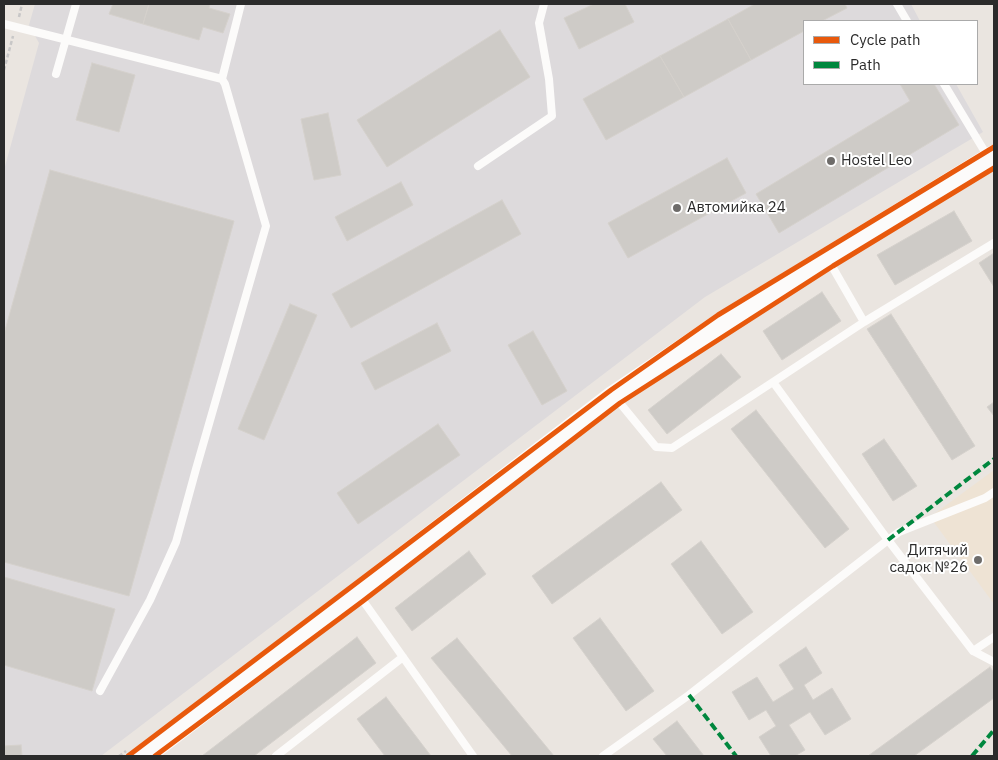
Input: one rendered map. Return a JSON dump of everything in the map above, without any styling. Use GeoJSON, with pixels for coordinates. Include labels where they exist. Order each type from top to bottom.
{"type":"FeatureCollection","features":[{"type":"Feature","properties":{"kind":"main road"},"geometry":{"type":"LineString","coordinates":[[139,753],[358,593],[614,396],[722,324],[992,157]]}},
{"type":"Feature","properties":{"kind":"lane"},"geometry":{"type":"LineString","coordinates":[[56,74],[76,4]]}},
{"type":"Feature","properties":{"kind":"lane"},"geometry":{"type":"LineString","coordinates":[[100,691],[150,600],[176,542],[266,226],[222,79],[242,4]]}},
{"type":"Feature","properties":{"kind":"lane"},"geometry":{"type":"LineString","coordinates":[[478,166],[552,116],[549,79],[539,23],[544,4]]}},
{"type":"Feature","properties":{"kind":"lane"},"geometry":{"type":"LineString","coordinates":[[897,4],[906,20]]}},
{"type":"Feature","properties":{"kind":"lane"},"geometry":{"type":"LineString","coordinates":[[4,24],[222,79]]}},
{"type":"Feature","properties":{"kind":"lane"},"geometry":{"type":"LineString","coordinates":[[945,85],[992,157]]}},
{"type":"Feature","properties":{"kind":"lane"},"geometry":{"type":"LineString","coordinates":[[614,396],[656,447],[672,448],[864,322],[994,243]]}},
{"type":"Feature","properties":{"kind":"lane"},"geometry":{"type":"LineString","coordinates":[[828,259],[864,322]]}},
{"type":"Feature","properties":{"kind":"lane"},"geometry":{"type":"LineString","coordinates":[[773,382],[888,540],[973,651],[994,662]]}},
{"type":"Feature","properties":{"kind":"lane"},"geometry":{"type":"LineString","coordinates":[[603,756],[689,695],[899,532],[986,498],[994,492]]}},
{"type":"Feature","properties":{"kind":"lane"},"geometry":{"type":"LineString","coordinates":[[358,593],[473,756]]}},
{"type":"Feature","properties":{"kind":"lane"},"geometry":{"type":"LineString","coordinates":[[973,651],[994,637]]}},
{"type":"Feature","properties":{"kind":"lane"},"geometry":{"type":"LineString","coordinates":[[276,756],[403,657]]}},
{"type":"Feature","properties":{"kind":"path"},"geometry":{"type":"LineString","coordinates":[[128,756],[139,753]]}},
{"type":"Feature","properties":{"kind":"shaded area"},"geometry":{"type":"Polygon","coordinates":[[[35,4],[911,4],[919,20],[803,20],[803,85],[957,85],[983,132],[705,297],[101,756],[4,756],[4,170],[39,43],[29,25],[35,4]]]}},
{"type":"Feature","properties":{"kind":"shaded area","name":"Дитячий садок №26"},"geometry":{"type":"Polygon","coordinates":[[[994,470],[994,604],[930,517],[994,470]]]}},
{"type":"Feature","properties":{"kind":"building"},"geometry":{"type":"Polygon","coordinates":[[[113,4],[149,4],[143,24],[109,14],[113,4]]]}},
{"type":"Feature","properties":{"kind":"building"},"geometry":{"type":"Polygon","coordinates":[[[149,4],[210,4],[209,8],[230,14],[223,33],[203,27],[199,40],[143,24],[149,4]]]}},
{"type":"Feature","properties":{"kind":"building"},"geometry":{"type":"Polygon","coordinates":[[[594,4],[625,4],[634,22],[579,49],[564,18],[594,4]]]}},
{"type":"Feature","properties":{"kind":"building"},"geometry":{"type":"Polygon","coordinates":[[[755,4],[845,4],[847,8],[824,20],[803,20],[803,32],[751,60],[728,19],[755,4]]]}},
{"type":"Feature","properties":{"kind":"building"},"geometry":{"type":"Polygon","coordinates":[[[728,19],[751,60],[684,97],[660,56],[728,19]]]}},
{"type":"Feature","properties":{"kind":"building"},"geometry":{"type":"Polygon","coordinates":[[[500,30],[530,77],[387,167],[357,120],[500,30]]]}},
{"type":"Feature","properties":{"kind":"building"},"geometry":{"type":"Polygon","coordinates":[[[660,56],[684,97],[606,140],[583,99],[660,56]]]}},
{"type":"Feature","properties":{"kind":"building"},"geometry":{"type":"Polygon","coordinates":[[[92,63],[135,75],[119,132],[76,120],[92,63]]]}},
{"type":"Feature","properties":{"kind":"building"},"geometry":{"type":"Polygon","coordinates":[[[901,85],[935,85],[959,125],[779,233],[756,194],[910,101],[901,85]]]}},
{"type":"Feature","properties":{"kind":"building"},"geometry":{"type":"Polygon","coordinates":[[[328,113],[341,175],[314,180],[301,119],[328,113]]]}},
{"type":"Feature","properties":{"kind":"building","name":"Автомийка 24"},"geometry":{"type":"Polygon","coordinates":[[[727,158],[746,193],[628,258],[608,223],[727,158]]]}},
{"type":"Feature","properties":{"kind":"building"},"geometry":{"type":"Polygon","coordinates":[[[50,170],[234,221],[129,596],[4,562],[4,334],[50,170]]]}},
{"type":"Feature","properties":{"kind":"building"},"geometry":{"type":"Polygon","coordinates":[[[401,182],[413,205],[347,241],[335,217],[401,182]]]}},
{"type":"Feature","properties":{"kind":"building"},"geometry":{"type":"Polygon","coordinates":[[[502,200],[521,234],[351,328],[332,294],[502,200]]]}},
{"type":"Feature","properties":{"kind":"building"},"geometry":{"type":"Polygon","coordinates":[[[954,211],[972,241],[895,285],[877,255],[954,211]]]}},
{"type":"Feature","properties":{"kind":"building"},"geometry":{"type":"Polygon","coordinates":[[[994,253],[994,287],[979,263],[994,253]]]}},
{"type":"Feature","properties":{"kind":"building"},"geometry":{"type":"Polygon","coordinates":[[[822,292],[841,321],[782,360],[763,331],[822,292]]]}},
{"type":"Feature","properties":{"kind":"building"},"geometry":{"type":"Polygon","coordinates":[[[290,304],[317,315],[264,440],[238,429],[290,304]]]}},
{"type":"Feature","properties":{"kind":"building"},"geometry":{"type":"Polygon","coordinates":[[[891,314],[975,446],[952,460],[867,329],[891,314]]]}},
{"type":"Feature","properties":{"kind":"building"},"geometry":{"type":"Polygon","coordinates":[[[437,323],[451,351],[375,390],[361,363],[437,323]]]}},
{"type":"Feature","properties":{"kind":"building"},"geometry":{"type":"Polygon","coordinates":[[[533,331],[567,391],[542,405],[508,345],[533,331]]]}},
{"type":"Feature","properties":{"kind":"building"},"geometry":{"type":"Polygon","coordinates":[[[721,354],[741,377],[667,434],[648,410],[721,354]]]}},
{"type":"Feature","properties":{"kind":"building"},"geometry":{"type":"Polygon","coordinates":[[[994,402],[994,416],[987,407],[994,402]]]}},
{"type":"Feature","properties":{"kind":"building"},"geometry":{"type":"Polygon","coordinates":[[[756,410],[849,529],[825,548],[731,429],[756,410]]]}},
{"type":"Feature","properties":{"kind":"building"},"geometry":{"type":"Polygon","coordinates":[[[438,424],[460,455],[358,524],[337,493],[438,424]]]}},
{"type":"Feature","properties":{"kind":"building"},"geometry":{"type":"Polygon","coordinates":[[[884,439],[917,486],[893,501],[862,454],[884,439]]]}},
{"type":"Feature","properties":{"kind":"building"},"geometry":{"type":"Polygon","coordinates":[[[661,482],[682,510],[552,604],[532,576],[661,482]]]}},
{"type":"Feature","properties":{"kind":"building"},"geometry":{"type":"Polygon","coordinates":[[[701,541],[753,612],[722,634],[671,564],[701,541]]]}},
{"type":"Feature","properties":{"kind":"building"},"geometry":{"type":"Polygon","coordinates":[[[469,551],[486,574],[412,631],[395,608],[469,551]]]}},
{"type":"Feature","properties":{"kind":"building"},"geometry":{"type":"Polygon","coordinates":[[[4,577],[115,609],[92,691],[4,665],[4,577]]]}},
{"type":"Feature","properties":{"kind":"building"},"geometry":{"type":"Polygon","coordinates":[[[600,618],[654,691],[626,711],[573,638],[600,618]]]}},
{"type":"Feature","properties":{"kind":"building"},"geometry":{"type":"Polygon","coordinates":[[[357,637],[376,663],[254,756],[202,756],[357,637]]]}},
{"type":"Feature","properties":{"kind":"building"},"geometry":{"type":"Polygon","coordinates":[[[457,638],[554,756],[512,756],[431,658],[457,638]]]}},
{"type":"Feature","properties":{"kind":"building"},"geometry":{"type":"Polygon","coordinates":[[[806,647],[822,673],[804,685],[813,700],[832,688],[851,719],[825,735],[810,712],[789,725],[805,750],[795,756],[771,756],[759,737],[776,726],[766,710],[749,720],[732,692],[757,677],[773,702],[794,689],[779,665],[806,647]]]}},
{"type":"Feature","properties":{"kind":"building"},"geometry":{"type":"Polygon","coordinates":[[[990,667],[994,673],[994,698],[914,756],[868,756],[990,667]]]}},
{"type":"Feature","properties":{"kind":"building"},"geometry":{"type":"Polygon","coordinates":[[[386,697],[431,756],[385,756],[357,719],[386,697]]]}},
{"type":"Feature","properties":{"kind":"building"},"geometry":{"type":"Polygon","coordinates":[[[677,721],[704,756],[667,756],[653,739],[677,721]]]}},
{"type":"Feature","properties":{"kind":"building"},"geometry":{"type":"Polygon","coordinates":[[[21,745],[22,756],[4,756],[4,746],[21,745]]]}},
{"type":"Feature","properties":{"kind":"marked path"},"geometry":{"type":"LineString","coordinates":[[888,540],[994,459]]}},
{"type":"Feature","properties":{"kind":"marked path"},"geometry":{"type":"LineString","coordinates":[[689,695],[736,756]]}},
{"type":"Feature","properties":{"kind":"marked path"},"geometry":{"type":"LineString","coordinates":[[972,756],[994,730]]}},
{"type":"Feature","properties":{"kind":"cycle path"},"geometry":{"type":"LineString","coordinates":[[128,756],[611,390],[718,315],[994,147]]}},
{"type":"Feature","properties":{"kind":"cycle path"},"geometry":{"type":"LineString","coordinates":[[155,756],[363,601],[620,403],[833,266],[994,168]]}},
{"type":"Feature","properties":{"kind":"place","name":"Hostel Leo"},"geometry":{"type":"Point","coordinates":[831,161]}},
{"type":"Feature","properties":{"kind":"place","name":"Автомийка 24"},"geometry":{"type":"Point","coordinates":[677,208]}},
{"type":"Feature","properties":{"kind":"place","name":"Дитячий садок №26"},"geometry":{"type":"Point","coordinates":[978,560]}}]}
